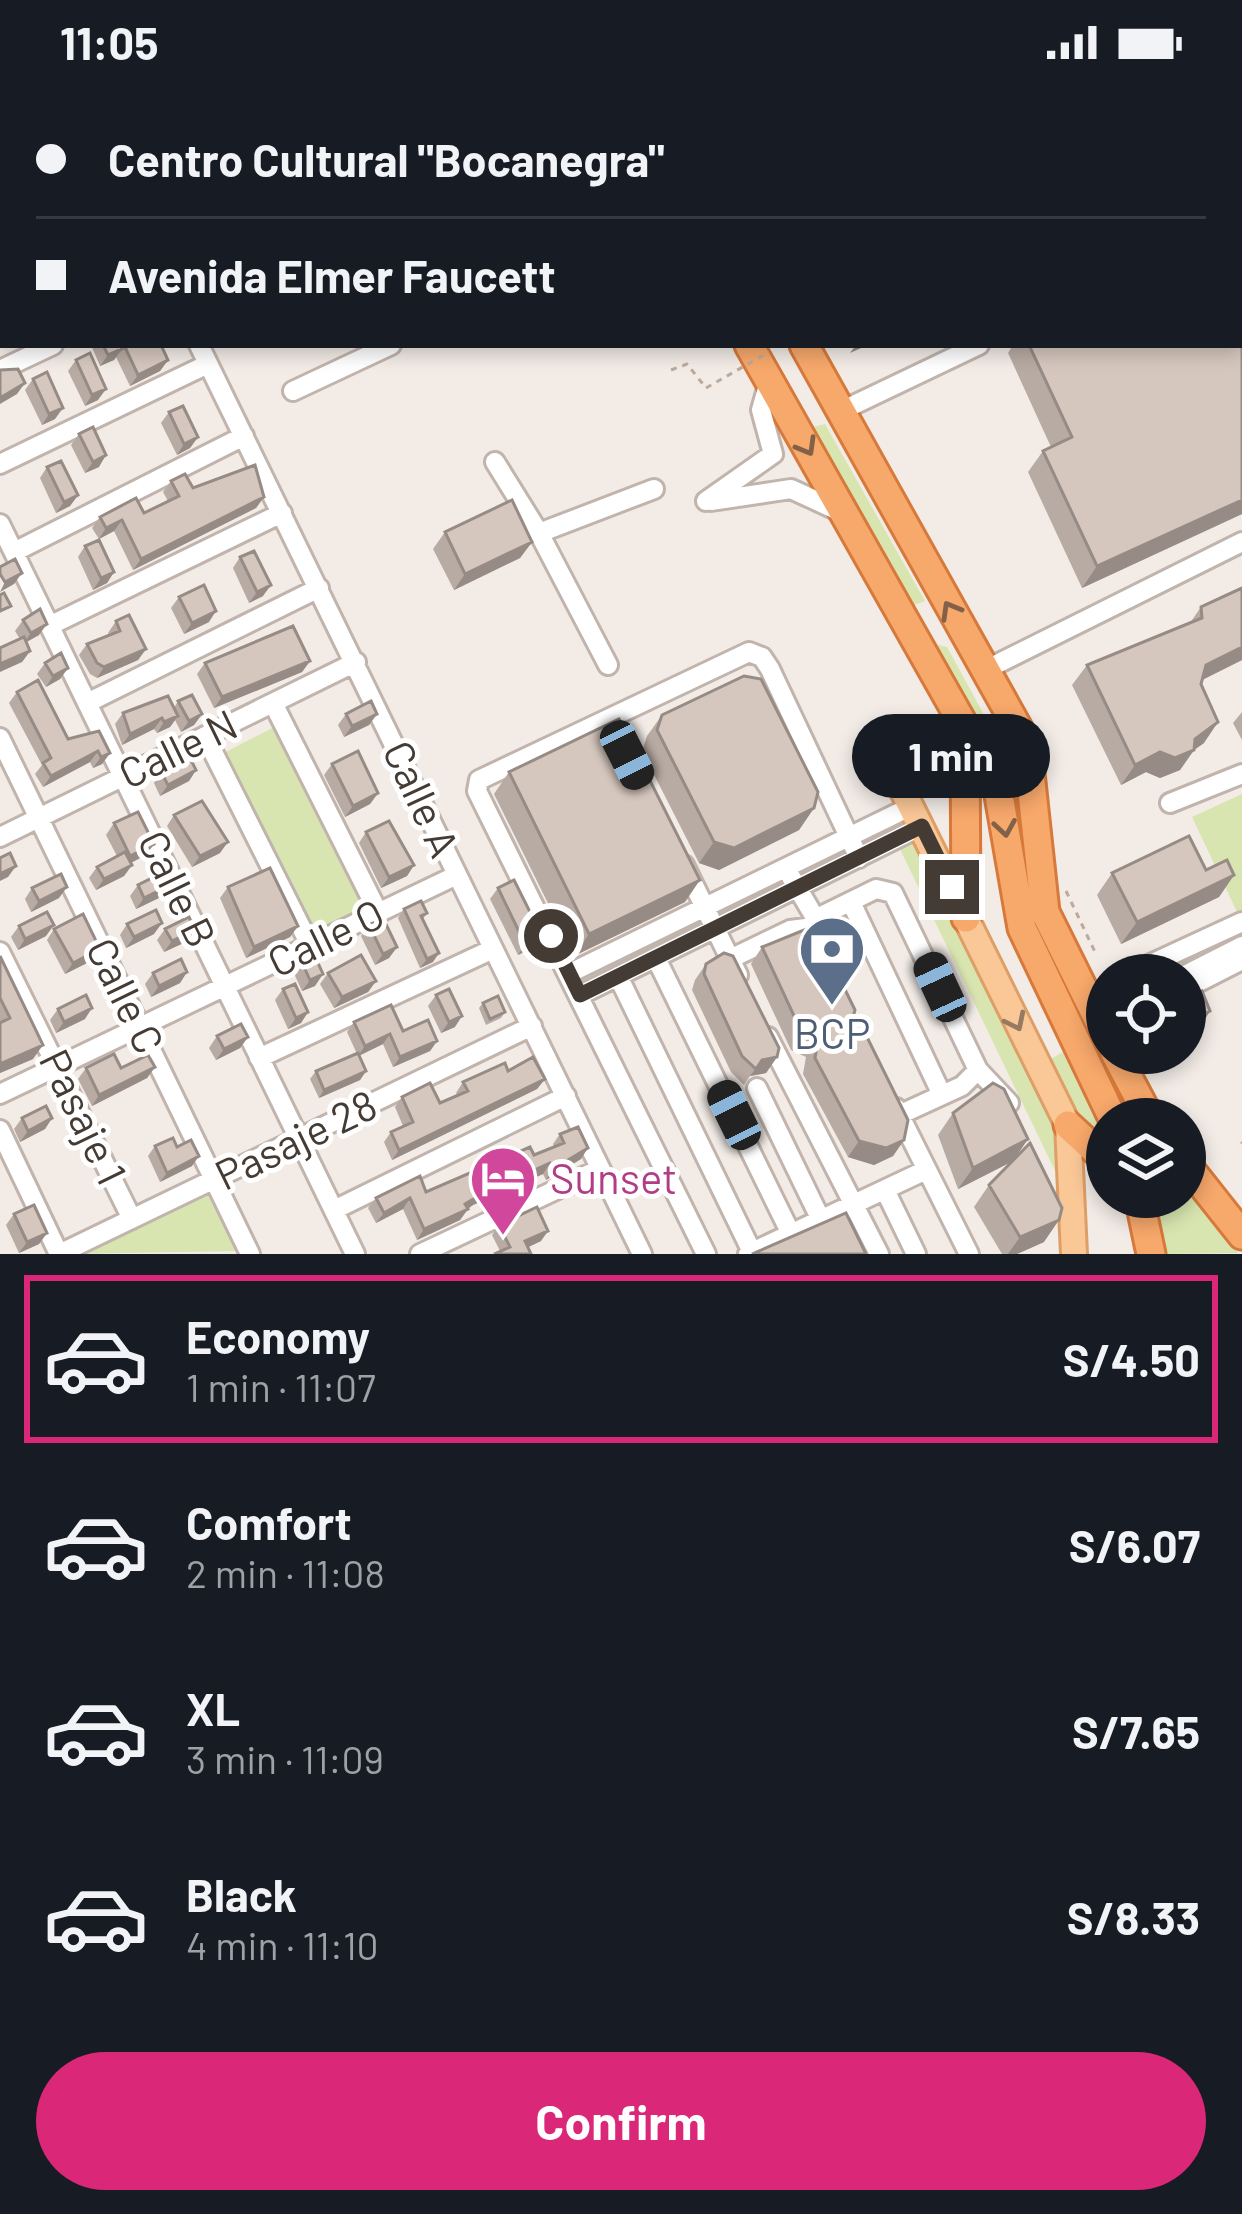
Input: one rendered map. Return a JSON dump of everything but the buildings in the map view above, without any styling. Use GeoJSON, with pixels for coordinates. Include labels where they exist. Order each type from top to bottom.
{"type":"FeatureCollection","features":[{"type":"Feature","properties":{"kind":"highway"},"geometry":{"type":"LineString","coordinates":[[806,348],[1024,745],[1041,898],[1086,986]]}},
{"type":"Feature","properties":{"kind":"highway"},"geometry":{"type":"LineString","coordinates":[[759,349],[769,382],[997,784],[1022,928],[1103,1098]]}},
{"type":"Feature","properties":{"kind":"highway"},"geometry":{"type":"LineString","coordinates":[[964,726],[966,918]]}},
{"type":"Feature","properties":{"kind":"highway"},"geometry":{"type":"LineString","coordinates":[[1068,1125],[1086,1142]]}},
{"type":"Feature","properties":{"kind":"highway"},"geometry":{"type":"LineString","coordinates":[[1206,1190],[1242,1235]]}},
{"type":"Feature","properties":{"kind":"highway"},"geometry":{"type":"LineString","coordinates":[[1143,1218],[1151,1254]]}},
{"type":"Feature","properties":{"kind":"main road"},"geometry":{"type":"LineString","coordinates":[[912,806],[1068,1125],[1074,1254]]}},
{"type":"Feature","properties":{"kind":"street"},"geometry":{"type":"LineString","coordinates":[[0,370],[47,348]]}},
{"type":"Feature","properties":{"kind":"street","name":"Calle A"},"geometry":{"type":"LineString","coordinates":[[200,348],[566,1096],[634,1251]]}},
{"type":"Feature","properties":{"kind":"street"},"geometry":{"type":"LineString","coordinates":[[292,391],[385,348]]}},
{"type":"Feature","properties":{"kind":"street"},"geometry":{"type":"LineString","coordinates":[[841,411],[973,348]]}},
{"type":"Feature","properties":{"kind":"street"},"geometry":{"type":"LineString","coordinates":[[0,464],[208,364]]}},
{"type":"Feature","properties":{"kind":"street"},"geometry":{"type":"LineString","coordinates":[[769,382],[761,410],[773,454],[706,501],[791,489],[845,514]]}},
{"type":"Feature","properties":{"kind":"street"},"geometry":{"type":"LineString","coordinates":[[14,552],[244,436]]}},
{"type":"Feature","properties":{"kind":"street"},"geometry":{"type":"LineString","coordinates":[[495,462],[539,533],[608,665]]}},
{"type":"Feature","properties":{"kind":"street"},"geometry":{"type":"LineString","coordinates":[[539,533],[654,489]]}},
{"type":"Feature","properties":{"kind":"street"},"geometry":{"type":"LineString","coordinates":[[49,626],[282,513]]}},
{"type":"Feature","properties":{"kind":"street","name":"Calle B"},"geometry":{"type":"LineString","coordinates":[[0,524],[355,1254]]}},
{"type":"Feature","properties":{"kind":"street"},"geometry":{"type":"LineString","coordinates":[[985,670],[1242,542]]}},
{"type":"Feature","properties":{"kind":"street"},"geometry":{"type":"LineString","coordinates":[[86,703],[319,588]]}},
{"type":"Feature","properties":{"kind":"street"},"geometry":{"type":"LineString","coordinates":[[706,1254],[477,791],[478,780],[749,652],[762,657],[859,858]]}},
{"type":"Feature","properties":{"kind":"street","name":"Calle N"},"geometry":{"type":"LineString","coordinates":[[0,837],[356,662]]}},
{"type":"Feature","properties":{"kind":"street"},"geometry":{"type":"LineString","coordinates":[[272,703],[378,912]]}},
{"type":"Feature","properties":{"kind":"street"},"geometry":{"type":"LineString","coordinates":[[607,717],[618,738]]}},
{"type":"Feature","properties":{"kind":"street"},"geometry":{"type":"LineString","coordinates":[[205,736],[310,945]]}},
{"type":"Feature","properties":{"kind":"street","name":"Calle C"},"geometry":{"type":"LineString","coordinates":[[0,738],[249,1254]]}},
{"type":"Feature","properties":{"kind":"street"},"geometry":{"type":"LineString","coordinates":[[1170,802],[1242,774]]}},
{"type":"Feature","properties":{"kind":"street"},"geometry":{"type":"LineString","coordinates":[[570,973],[912,806]]}},
{"type":"Feature","properties":{"kind":"street"},"geometry":{"type":"LineString","coordinates":[[580,995],[859,858],[912,806]]}},
{"type":"Feature","properties":{"kind":"street"},"geometry":{"type":"LineString","coordinates":[[673,844],[750,1000]]}},
{"type":"Feature","properties":{"kind":"street"},"geometry":{"type":"LineString","coordinates":[[787,867],[831,969]]}},
{"type":"Feature","properties":{"kind":"street","name":"Calle O"},"geometry":{"type":"LineString","coordinates":[[0,1094],[457,875]]}},
{"type":"Feature","properties":{"kind":"street"},"geometry":{"type":"LineString","coordinates":[[730,959],[790,930],[815,924],[876,890],[893,892],[978,1070],[1006,1097],[1019,1123]]}},
{"type":"Feature","properties":{"kind":"street"},"geometry":{"type":"LineString","coordinates":[[850,902],[942,1095]]}},
{"type":"Feature","properties":{"kind":"street"},"geometry":{"type":"LineString","coordinates":[[1173,954],[1242,922]]}},
{"type":"Feature","properties":{"kind":"street"},"geometry":{"type":"LineString","coordinates":[[1206,964],[1242,946]]}},
{"type":"Feature","properties":{"kind":"street"},"geometry":{"type":"LineString","coordinates":[[260,1058],[493,949]]}},
{"type":"Feature","properties":{"kind":"street","name":"Pasaje 1"},"geometry":{"type":"LineString","coordinates":[[0,952],[132,1219]]}},
{"type":"Feature","properties":{"kind":"street"},"geometry":{"type":"LineString","coordinates":[[656,958],[791,1234]]}},
{"type":"Feature","properties":{"kind":"street"},"geometry":{"type":"LineString","coordinates":[[1206,978],[1242,960]]}},
{"type":"Feature","properties":{"kind":"street"},"geometry":{"type":"LineString","coordinates":[[618,976],[750,1253],[926,1170]]}},
{"type":"Feature","properties":{"kind":"street"},"geometry":{"type":"LineString","coordinates":[[760,1021],[879,1254]]}},
{"type":"Feature","properties":{"kind":"street","name":"Pasaje 28"},"geometry":{"type":"LineString","coordinates":[[59,1254],[532,1026]]}},
{"type":"Feature","properties":{"kind":"street"},"geometry":{"type":"LineString","coordinates":[[899,1115],[975,1079],[978,1070]]}},
{"type":"Feature","properties":{"kind":"street"},"geometry":{"type":"LineString","coordinates":[[757,1088],[821,1220]]}},
{"type":"Feature","properties":{"kind":"street"},"geometry":{"type":"LineString","coordinates":[[890,1094],[969,1254]]}},
{"type":"Feature","properties":{"kind":"street"},"geometry":{"type":"LineString","coordinates":[[334,1210],[566,1096]]}},
{"type":"Feature","properties":{"kind":"street"},"geometry":{"type":"LineString","coordinates":[[0,1130],[59,1254]]}},
{"type":"Feature","properties":{"kind":"street"},"geometry":{"type":"LineString","coordinates":[[420,1254],[600,1169]]}},
{"type":"Feature","properties":{"kind":"street"},"geometry":{"type":"LineString","coordinates":[[1048,1183],[1056,1212]]}},
{"type":"Feature","properties":{"kind":"street"},"geometry":{"type":"LineString","coordinates":[[885,1190],[916,1254]]}},
{"type":"Feature","properties":{"kind":"path"},"geometry":{"type":"LineString","coordinates":[[671,370],[687,364],[706,388],[759,349]]}},
{"type":"Feature","properties":{"kind":"path"},"geometry":{"type":"LineString","coordinates":[[1065,890],[1095,952]]}},
{"type":"Feature","properties":{"kind":"green space"},"geometry":{"type":"Polygon","coordinates":[[[825,424],[925,601],[914,605],[813,427],[825,424]]]}},
{"type":"Feature","properties":{"kind":"green space"},"geometry":{"type":"Polygon","coordinates":[[[934,644],[947,647],[1006,755],[1008,780],[934,644]]]}},
{"type":"Feature","properties":{"kind":"green space"},"geometry":{"type":"Polygon","coordinates":[[[276,726],[368,907],[314,934],[222,754],[276,726]]]}},
{"type":"Feature","properties":{"kind":"green space"},"geometry":{"type":"Polygon","coordinates":[[[1242,794],[1242,912],[1238,914],[1192,817],[1242,794]]]}},
{"type":"Feature","properties":{"kind":"green space"},"geometry":{"type":"Polygon","coordinates":[[[916,842],[1056,1126],[1060,1181],[898,845],[916,842]]]}},
{"type":"Feature","properties":{"kind":"green space"},"geometry":{"type":"Polygon","coordinates":[[[1063,1052],[1086,1101],[1086,1127],[1049,1060],[1063,1052]]]}},
{"type":"Feature","properties":{"kind":"green space"},"geometry":{"type":"Polygon","coordinates":[[[205,1184],[236,1251],[68,1254],[205,1184]]]}},
{"type":"Feature","properties":{"kind":"green space"},"geometry":{"type":"Polygon","coordinates":[[[1206,1211],[1238,1253],[1167,1254],[1159,1218],[1206,1218],[1206,1211]]]}},
{"type":"Feature","properties":{"kind":"place","name":"BCP"},"geometry":{"type":"Point","coordinates":[832,1008]}},
{"type":"Feature","properties":{"kind":"place","name":"Sunset"},"geometry":{"type":"Point","coordinates":[503,1238]}},
{"type":"Feature","properties":{"kind":"route"},"geometry":{"type":"LineString","coordinates":[[551,936],[580,995],[922,826],[952,887]]}}]}
